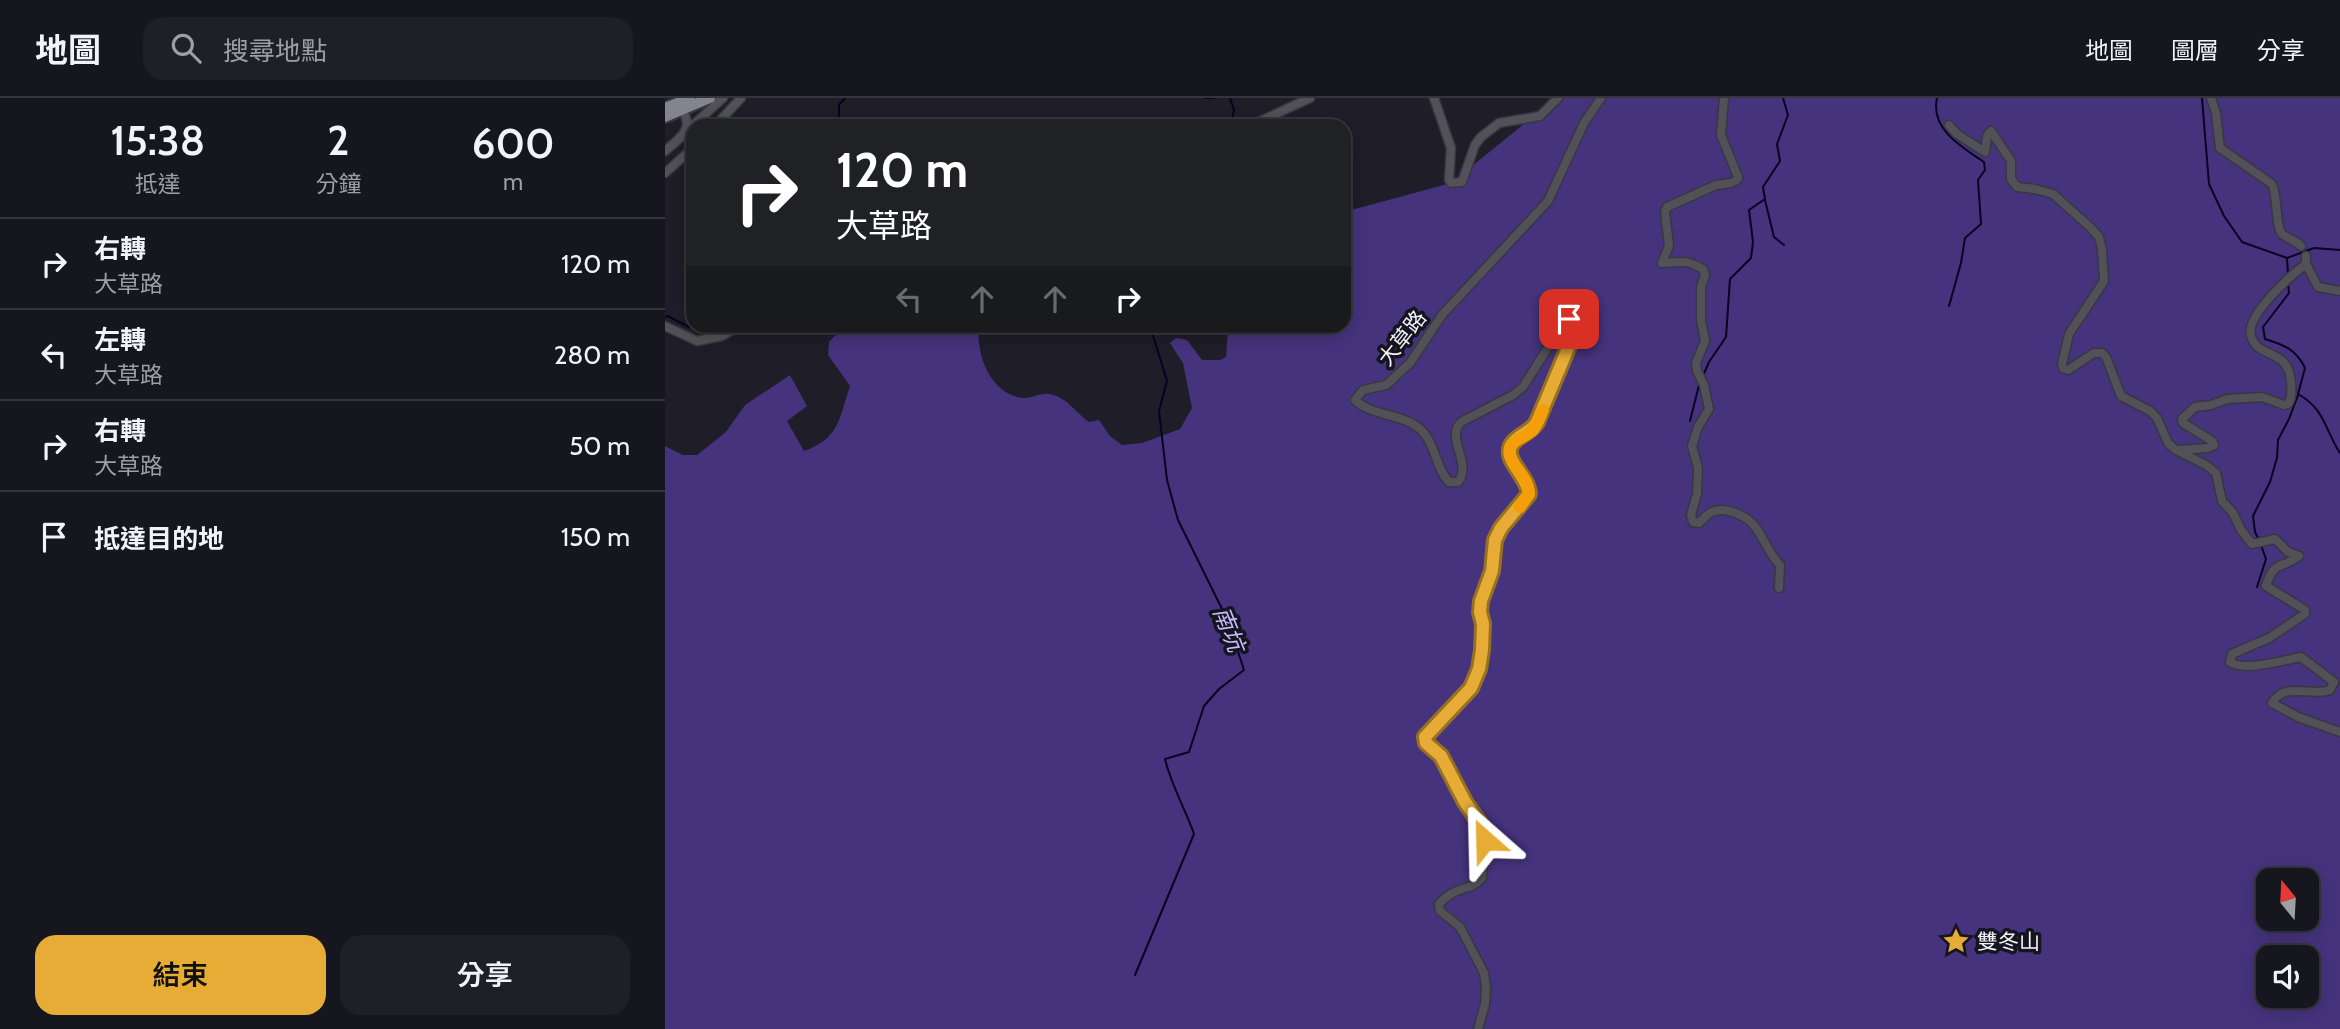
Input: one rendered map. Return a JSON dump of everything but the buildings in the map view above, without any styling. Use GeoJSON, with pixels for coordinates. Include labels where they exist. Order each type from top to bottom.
{"type":"FeatureCollection","features":[{"type":"Feature","properties":{"kind":"main road"},"geometry":{"type":"LineString","coordinates":[[665,108],[710,98]]}},
{"type":"Feature","properties":{"kind":"main road"},"geometry":{"type":"LineString","coordinates":[[665,117],[684,104]]}},
{"type":"Feature","properties":{"kind":"street"},"geometry":{"type":"LineString","coordinates":[[700,119],[723,98]]}},
{"type":"Feature","properties":{"kind":"street"},"geometry":{"type":"LineString","coordinates":[[722,119],[741,98]]}},
{"type":"Feature","properties":{"kind":"street"},"geometry":{"type":"LineString","coordinates":[[1265,119],[1310,98]]}},
{"type":"Feature","properties":{"kind":"street"},"geometry":{"type":"LineString","coordinates":[[1434,98],[1451,148],[1449,180],[1457,184],[1462,182],[1475,145],[1481,137],[1499,123],[1540,116],[1558,98]]}},
{"type":"Feature","properties":{"kind":"street","name":"大草路"},"geometry":{"type":"LineString","coordinates":[[1478,1029],[1485,1004],[1484,974],[1461,927],[1440,911],[1439,904],[1453,891],[1475,884],[1482,878],[1485,840],[1481,825],[1465,802],[1441,756],[1426,743],[1425,737],[1471,688],[1479,669],[1483,624],[1481,601],[1492,571],[1495,540],[1501,528],[1529,494],[1526,478],[1514,465],[1509,454],[1510,448],[1514,440],[1533,430],[1571,341],[1574,326],[1569,319],[1564,322],[1523,387],[1456,427],[1454,435],[1463,464],[1463,476],[1458,482],[1449,482],[1444,477],[1431,444],[1416,426],[1409,421],[1380,414],[1355,400],[1363,390],[1386,385],[1411,363],[1442,315],[1548,201],[1584,123],[1601,98]]}},
{"type":"Feature","properties":{"kind":"street"},"geometry":{"type":"LineString","coordinates":[[1724,98],[1721,135],[1737,180],[1716,185],[1667,207],[1665,212],[1669,246],[1662,263],[1681,260],[1690,262],[1703,269],[1705,275],[1701,287],[1701,320],[1705,341],[1696,363],[1709,409],[1698,427],[1692,446],[1698,468],[1697,494],[1691,515],[1693,522],[1699,523],[1713,511],[1723,511],[1750,520],[1780,565],[1779,588]]}},
{"type":"Feature","properties":{"kind":"street"},"geometry":{"type":"LineString","coordinates":[[2211,98],[2216,113],[2220,148],[2272,184],[2280,230],[2284,236],[2301,246]]}},
{"type":"Feature","properties":{"kind":"street"},"geometry":{"type":"LineString","coordinates":[[1949,125],[1957,134],[1985,152],[1990,131],[2011,161],[2011,179],[2017,187],[2035,188],[2053,194],[2099,237],[2104,281],[2069,334],[2063,368],[2068,370],[2094,352],[2102,354],[2121,396],[2150,411],[2157,418],[2168,443],[2176,450],[2216,473],[2222,501],[2233,513],[2252,544],[2275,539],[2288,552],[2299,556],[2273,569],[2266,586],[2300,606],[2305,610],[2305,614],[2269,638],[2232,654],[2230,662],[2235,666],[2249,666],[2301,657],[2313,664],[2334,682],[2330,690],[2321,693],[2283,691],[2272,702],[2298,717],[2340,732]]}},
{"type":"Feature","properties":{"kind":"street"},"geometry":{"type":"LineString","coordinates":[[679,138],[686,128]]}},
{"type":"Feature","properties":{"kind":"street"},"geometry":{"type":"LineString","coordinates":[[665,151],[686,132]]}},
{"type":"Feature","properties":{"kind":"street"},"geometry":{"type":"LineString","coordinates":[[665,173],[686,154]]}},
{"type":"Feature","properties":{"kind":"street"},"geometry":{"type":"LineString","coordinates":[[2176,450],[2214,445],[2212,441],[2183,423],[2182,419],[2195,407],[2239,398],[2262,397],[2288,404],[2292,390],[2288,366],[2259,348],[2251,338],[2250,330],[2270,298],[2306,260],[2318,287],[2340,291]]}},
{"type":"Feature","properties":{"kind":"street"},"geometry":{"type":"LineString","coordinates":[[665,326],[697,341],[727,333]]}},
{"type":"Feature","properties":{"kind":"shaded area"},"geometry":{"type":"Polygon","coordinates":[[[1556,98],[2340,98],[2340,1029],[665,1029],[665,446],[683,455],[697,455],[726,432],[745,405],[790,375],[807,406],[787,421],[804,451],[816,446],[831,434],[836,426],[850,386],[828,355],[829,342],[837,333],[979,333],[982,358],[991,378],[998,386],[1021,398],[1055,395],[1066,401],[1089,422],[1099,420],[1110,436],[1122,445],[1142,443],[1180,429],[1192,408],[1183,363],[1170,343],[1176,338],[1187,340],[1202,360],[1220,360],[1226,357],[1228,333],[1351,333],[1351,210],[1451,183],[1556,98]]]}},
{"type":"Feature","properties":{"kind":"waterway"},"geometry":{"type":"LineString","coordinates":[[839,119],[839,105],[845,98]]}},
{"type":"Feature","properties":{"kind":"waterway"},"geometry":{"type":"LineString","coordinates":[[1205,98],[1214,98]]}},
{"type":"Feature","properties":{"kind":"waterway"},"geometry":{"type":"LineString","coordinates":[[1230,98],[1234,110],[1232,119]]}},
{"type":"Feature","properties":{"kind":"waterway"},"geometry":{"type":"LineString","coordinates":[[1703,376],[1726,337],[1730,279],[1751,258],[1753,242],[1749,210],[1765,199],[1763,187],[1780,161],[1777,144],[1788,115],[1783,98]]}},
{"type":"Feature","properties":{"kind":"waterway"},"geometry":{"type":"LineString","coordinates":[[1937,98],[1936,109],[1943,128],[1984,162],[1985,170],[1978,180],[1981,224],[1965,238],[1949,306]]}},
{"type":"Feature","properties":{"kind":"waterway"},"geometry":{"type":"LineString","coordinates":[[2202,98],[2209,184],[2224,216],[2242,242],[2287,258],[2314,248],[2340,250]]}},
{"type":"Feature","properties":{"kind":"waterway"},"geometry":{"type":"LineString","coordinates":[[1765,200],[1774,237],[1784,245]]}},
{"type":"Feature","properties":{"kind":"waterway"},"geometry":{"type":"LineString","coordinates":[[2287,259],[2288,274]]}},
{"type":"Feature","properties":{"kind":"waterway"},"geometry":{"type":"LineString","coordinates":[[2288,283],[2289,293],[2263,327],[2265,339],[2278,343],[2298,356],[2305,368],[2298,394],[2319,413],[2340,453]]}},
{"type":"Feature","properties":{"kind":"waterway","name":"南坑"},"geometry":{"type":"LineString","coordinates":[[665,317],[686,325]]}},
{"type":"Feature","properties":{"kind":"waterway","name":"南坑"},"geometry":{"type":"LineString","coordinates":[[1135,975],[1194,834],[1165,759],[1189,752],[1204,706],[1219,689],[1244,670],[1228,621],[1178,520],[1167,480],[1159,411],[1167,381],[1152,333]]}},
{"type":"Feature","properties":{"kind":"waterway"},"geometry":{"type":"LineString","coordinates":[[1690,421],[1699,385]]}},
{"type":"Feature","properties":{"kind":"waterway"},"geometry":{"type":"LineString","coordinates":[[2259,540],[2253,516],[2270,482],[2277,458],[2278,440],[2298,395]]}},
{"type":"Feature","properties":{"kind":"waterway"},"geometry":{"type":"LineString","coordinates":[[2257,587],[2266,559],[2261,545]]}},
{"type":"Feature","properties":{"kind":"slow traffic"},"geometry":{"type":"LineString","coordinates":[[1520,507],[1529,494],[1529,488],[1526,478],[1514,465],[1509,454],[1510,448],[1514,440],[1533,430],[1543,410]]}},
{"type":"Feature","properties":{"kind":"place","name":"雙冬山"},"geometry":{"type":"Point","coordinates":[1956,941]}},
{"type":"Feature","properties":{"kind":"route"},"geometry":{"type":"LineString","coordinates":[[1485,840],[1481,825],[1465,802],[1441,756],[1426,743],[1425,737],[1471,688],[1479,669],[1483,624],[1481,601],[1492,571],[1495,540],[1501,528],[1529,494],[1526,478],[1514,465],[1509,454],[1510,448],[1514,440],[1533,430],[1537,422],[1571,341],[1574,326],[1569,319]]}}]}
